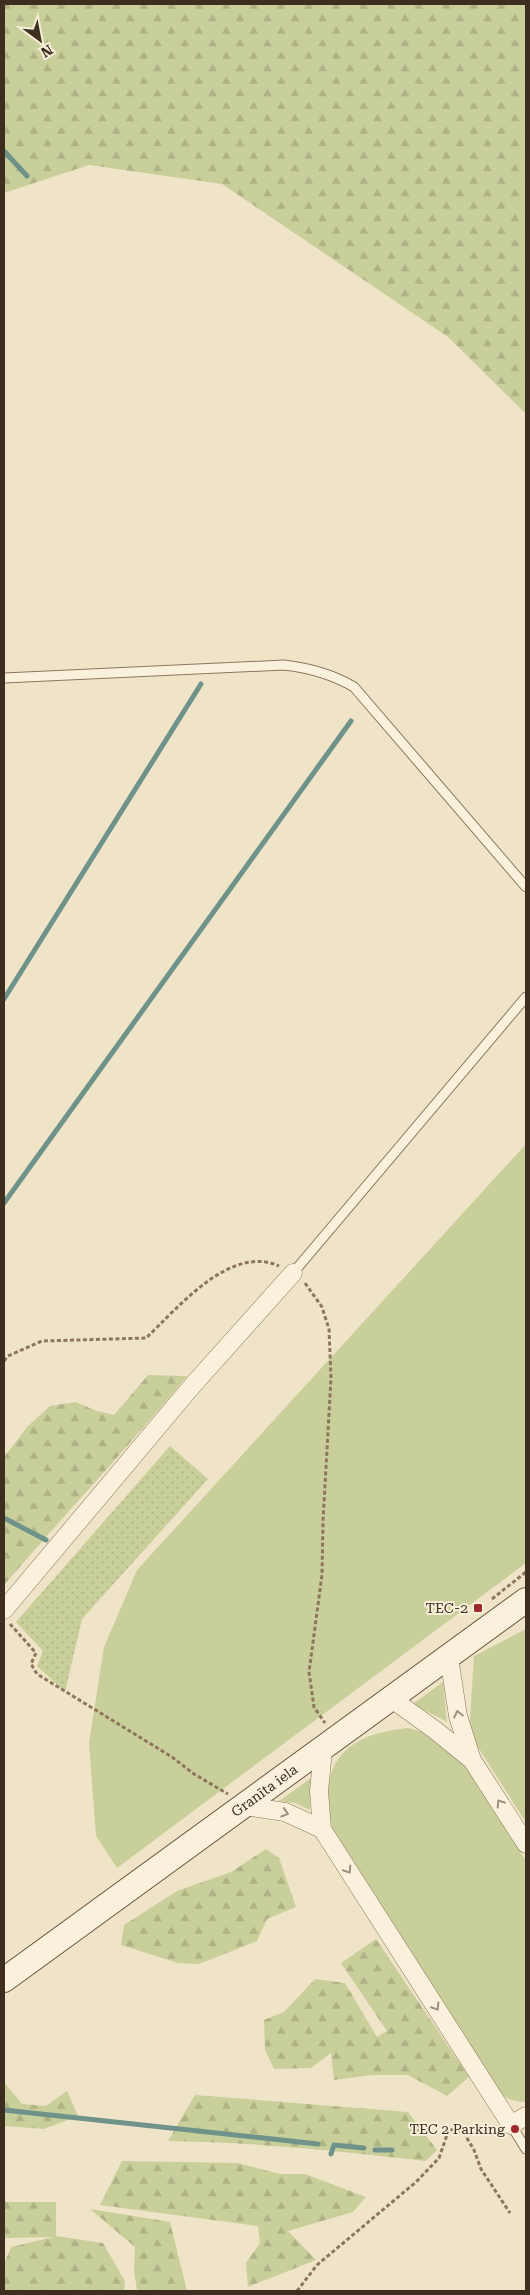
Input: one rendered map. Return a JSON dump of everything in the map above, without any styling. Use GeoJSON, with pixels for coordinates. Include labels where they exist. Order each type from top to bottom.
{"type":"FeatureCollection","features":[{"type":"Feature","properties":{"kind":"main road","name":"Granīta iela"},"geometry":{"type":"LineString","coordinates":[[4,1980],[330,1745],[526,1600]]}},
{"type":"Feature","properties":{"kind":"street"},"geometry":{"type":"LineString","coordinates":[[4,1610],[192,1386],[294,1273]]}},
{"type":"Feature","properties":{"kind":"street"},"geometry":{"type":"LineString","coordinates":[[449,1657],[458,1716],[472,1760],[526,1844]]}},
{"type":"Feature","properties":{"kind":"street"},"geometry":{"type":"LineString","coordinates":[[392,1699],[472,1760]]}},
{"type":"Feature","properties":{"kind":"street"},"geometry":{"type":"LineString","coordinates":[[330,1745],[319,1791],[322,1829],[511,2125],[526,2116]]}},
{"type":"Feature","properties":{"kind":"street"},"geometry":{"type":"LineString","coordinates":[[245,1806],[285,1812],[322,1829]]}},
{"type":"Feature","properties":{"kind":"lane"},"geometry":{"type":"LineString","coordinates":[[4,678],[284,665],[301,667],[333,676],[354,687],[526,887]]}},
{"type":"Feature","properties":{"kind":"lane"},"geometry":{"type":"LineString","coordinates":[[294,1273],[526,998]]}},
{"type":"Feature","properties":{"kind":"lane"},"geometry":{"type":"LineString","coordinates":[[511,2125],[526,2149]]}},
{"type":"Feature","properties":{"kind":"path"},"geometry":{"type":"LineString","coordinates":[[4,1360],[8,1356],[42,1340],[146,1338],[207,1281],[242,1263],[270,1262],[294,1273],[309,1288],[322,1307],[329,1329],[331,1378],[323,1520],[322,1575],[309,1672],[314,1707],[330,1745]]}},
{"type":"Feature","properties":{"kind":"path"},"geometry":{"type":"LineString","coordinates":[[487,1602],[526,1572]]}},
{"type":"Feature","properties":{"kind":"path"},"geometry":{"type":"LineString","coordinates":[[4,1617],[36,1653],[31,1664],[37,1674],[172,1757],[194,1774],[245,1806]]}},
{"type":"Feature","properties":{"kind":"path"},"geometry":{"type":"LineString","coordinates":[[297,2291],[317,2265],[416,2182],[439,2158],[449,2129],[464,2133],[474,2150],[480,2169],[510,2213]]}},
{"type":"Feature","properties":{"kind":"green space"},"geometry":{"type":"Polygon","coordinates":[[[4,4],[526,4],[526,414],[448,337],[222,184],[89,165],[4,193],[4,4]]]}},
{"type":"Feature","properties":{"kind":"green space"},"geometry":{"type":"Polygon","coordinates":[[[526,1144],[526,1563],[117,1868],[96,1836],[89,1743],[104,1647],[137,1570],[526,1144]]]}},
{"type":"Feature","properties":{"kind":"green space"},"geometry":{"type":"Polygon","coordinates":[[[148,1375],[187,1376],[4,1585],[4,1457],[28,1426],[50,1406],[76,1402],[94,1410],[114,1415],[148,1375]]]}},
{"type":"Feature","properties":{"kind":"green space"},"geometry":{"type":"Polygon","coordinates":[[[170,1446],[208,1479],[82,1619],[65,1692],[37,1666],[43,1651],[16,1622],[170,1446]]]}},
{"type":"Feature","properties":{"kind":"green space"},"geometry":{"type":"Polygon","coordinates":[[[526,1629],[525,1821],[469,1733],[474,1656],[526,1629]]]}},
{"type":"Feature","properties":{"kind":"green space"},"geometry":{"type":"Polygon","coordinates":[[[443,1682],[447,1722],[413,1704],[443,1682]]]}},
{"type":"Feature","properties":{"kind":"green space"},"geometry":{"type":"Polygon","coordinates":[[[408,1728],[426,1733],[452,1749],[526,1861],[525,2102],[510,2100],[498,2091],[332,1828],[328,1806],[329,1786],[333,1770],[340,1756],[352,1745],[367,1737],[386,1731],[408,1728]]]}},
{"type":"Feature","properties":{"kind":"green space"},"geometry":{"type":"Polygon","coordinates":[[[311,1778],[310,1810],[295,1803],[279,1801],[311,1778]]]}},
{"type":"Feature","properties":{"kind":"green space"},"geometry":{"type":"Polygon","coordinates":[[[266,1849],[279,1858],[296,1907],[267,1919],[257,1941],[199,1964],[178,1963],[121,1945],[124,1925],[177,1891],[231,1872],[266,1849]]]}},
{"type":"Feature","properties":{"kind":"green space"},"geometry":{"type":"Polygon","coordinates":[[[376,1939],[469,2077],[447,2096],[408,2075],[372,2075],[334,2080],[331,2053],[311,2068],[274,2069],[265,2050],[264,2020],[284,2012],[315,1979],[345,1983],[377,2037],[387,2031],[341,1963],[376,1939]]]}},
{"type":"Feature","properties":{"kind":"green space"},"geometry":{"type":"Polygon","coordinates":[[[4,2082],[22,2104],[46,2106],[67,2091],[78,2116],[44,2129],[4,2126],[4,2082]]]}},
{"type":"Feature","properties":{"kind":"green space"},"geometry":{"type":"Polygon","coordinates":[[[195,2095],[408,2112],[437,2150],[426,2161],[233,2143],[168,2141],[195,2095]]]}},
{"type":"Feature","properties":{"kind":"green space"},"geometry":{"type":"Polygon","coordinates":[[[122,2161],[238,2163],[280,2174],[305,2174],[366,2197],[353,2212],[288,2231],[316,2260],[248,2287],[246,2263],[260,2243],[258,2226],[100,2205],[122,2161]]]}},
{"type":"Feature","properties":{"kind":"green space"},"geometry":{"type":"Polygon","coordinates":[[[4,2202],[56,2202],[56,2236],[103,2243],[125,2281],[124,2291],[4,2291],[4,2264],[11,2247],[53,2237],[4,2238],[4,2202]]]}},
{"type":"Feature","properties":{"kind":"green space"},"geometry":{"type":"Polygon","coordinates":[[[90,2209],[170,2222],[187,2291],[137,2291],[134,2270],[135,2247],[90,2209]]]}},
{"type":"Feature","properties":{"kind":"waterway"},"geometry":{"type":"LineString","coordinates":[[4,151],[27,176]]}},
{"type":"Feature","properties":{"kind":"waterway"},"geometry":{"type":"LineString","coordinates":[[4,999],[201,684]]}},
{"type":"Feature","properties":{"kind":"waterway"},"geometry":{"type":"LineString","coordinates":[[4,1203],[351,721]]}},
{"type":"Feature","properties":{"kind":"waterway"},"geometry":{"type":"LineString","coordinates":[[4,1518],[46,1540]]}},
{"type":"Feature","properties":{"kind":"waterway"},"geometry":{"type":"LineString","coordinates":[[4,2110],[318,2144]]}},
{"type":"Feature","properties":{"kind":"waterway"},"geometry":{"type":"LineString","coordinates":[[331,2154],[334,2145],[364,2148]]}},
{"type":"Feature","properties":{"kind":"waterway"},"geometry":{"type":"LineString","coordinates":[[375,2150],[392,2150]]}},
{"type":"Feature","properties":{"kind":"place","name":"TEC-2"},"geometry":{"type":"Point","coordinates":[478,1608]}},
{"type":"Feature","properties":{"kind":"place","name":"TEC 2 Parking"},"geometry":{"type":"Point","coordinates":[515,2129]}}]}
